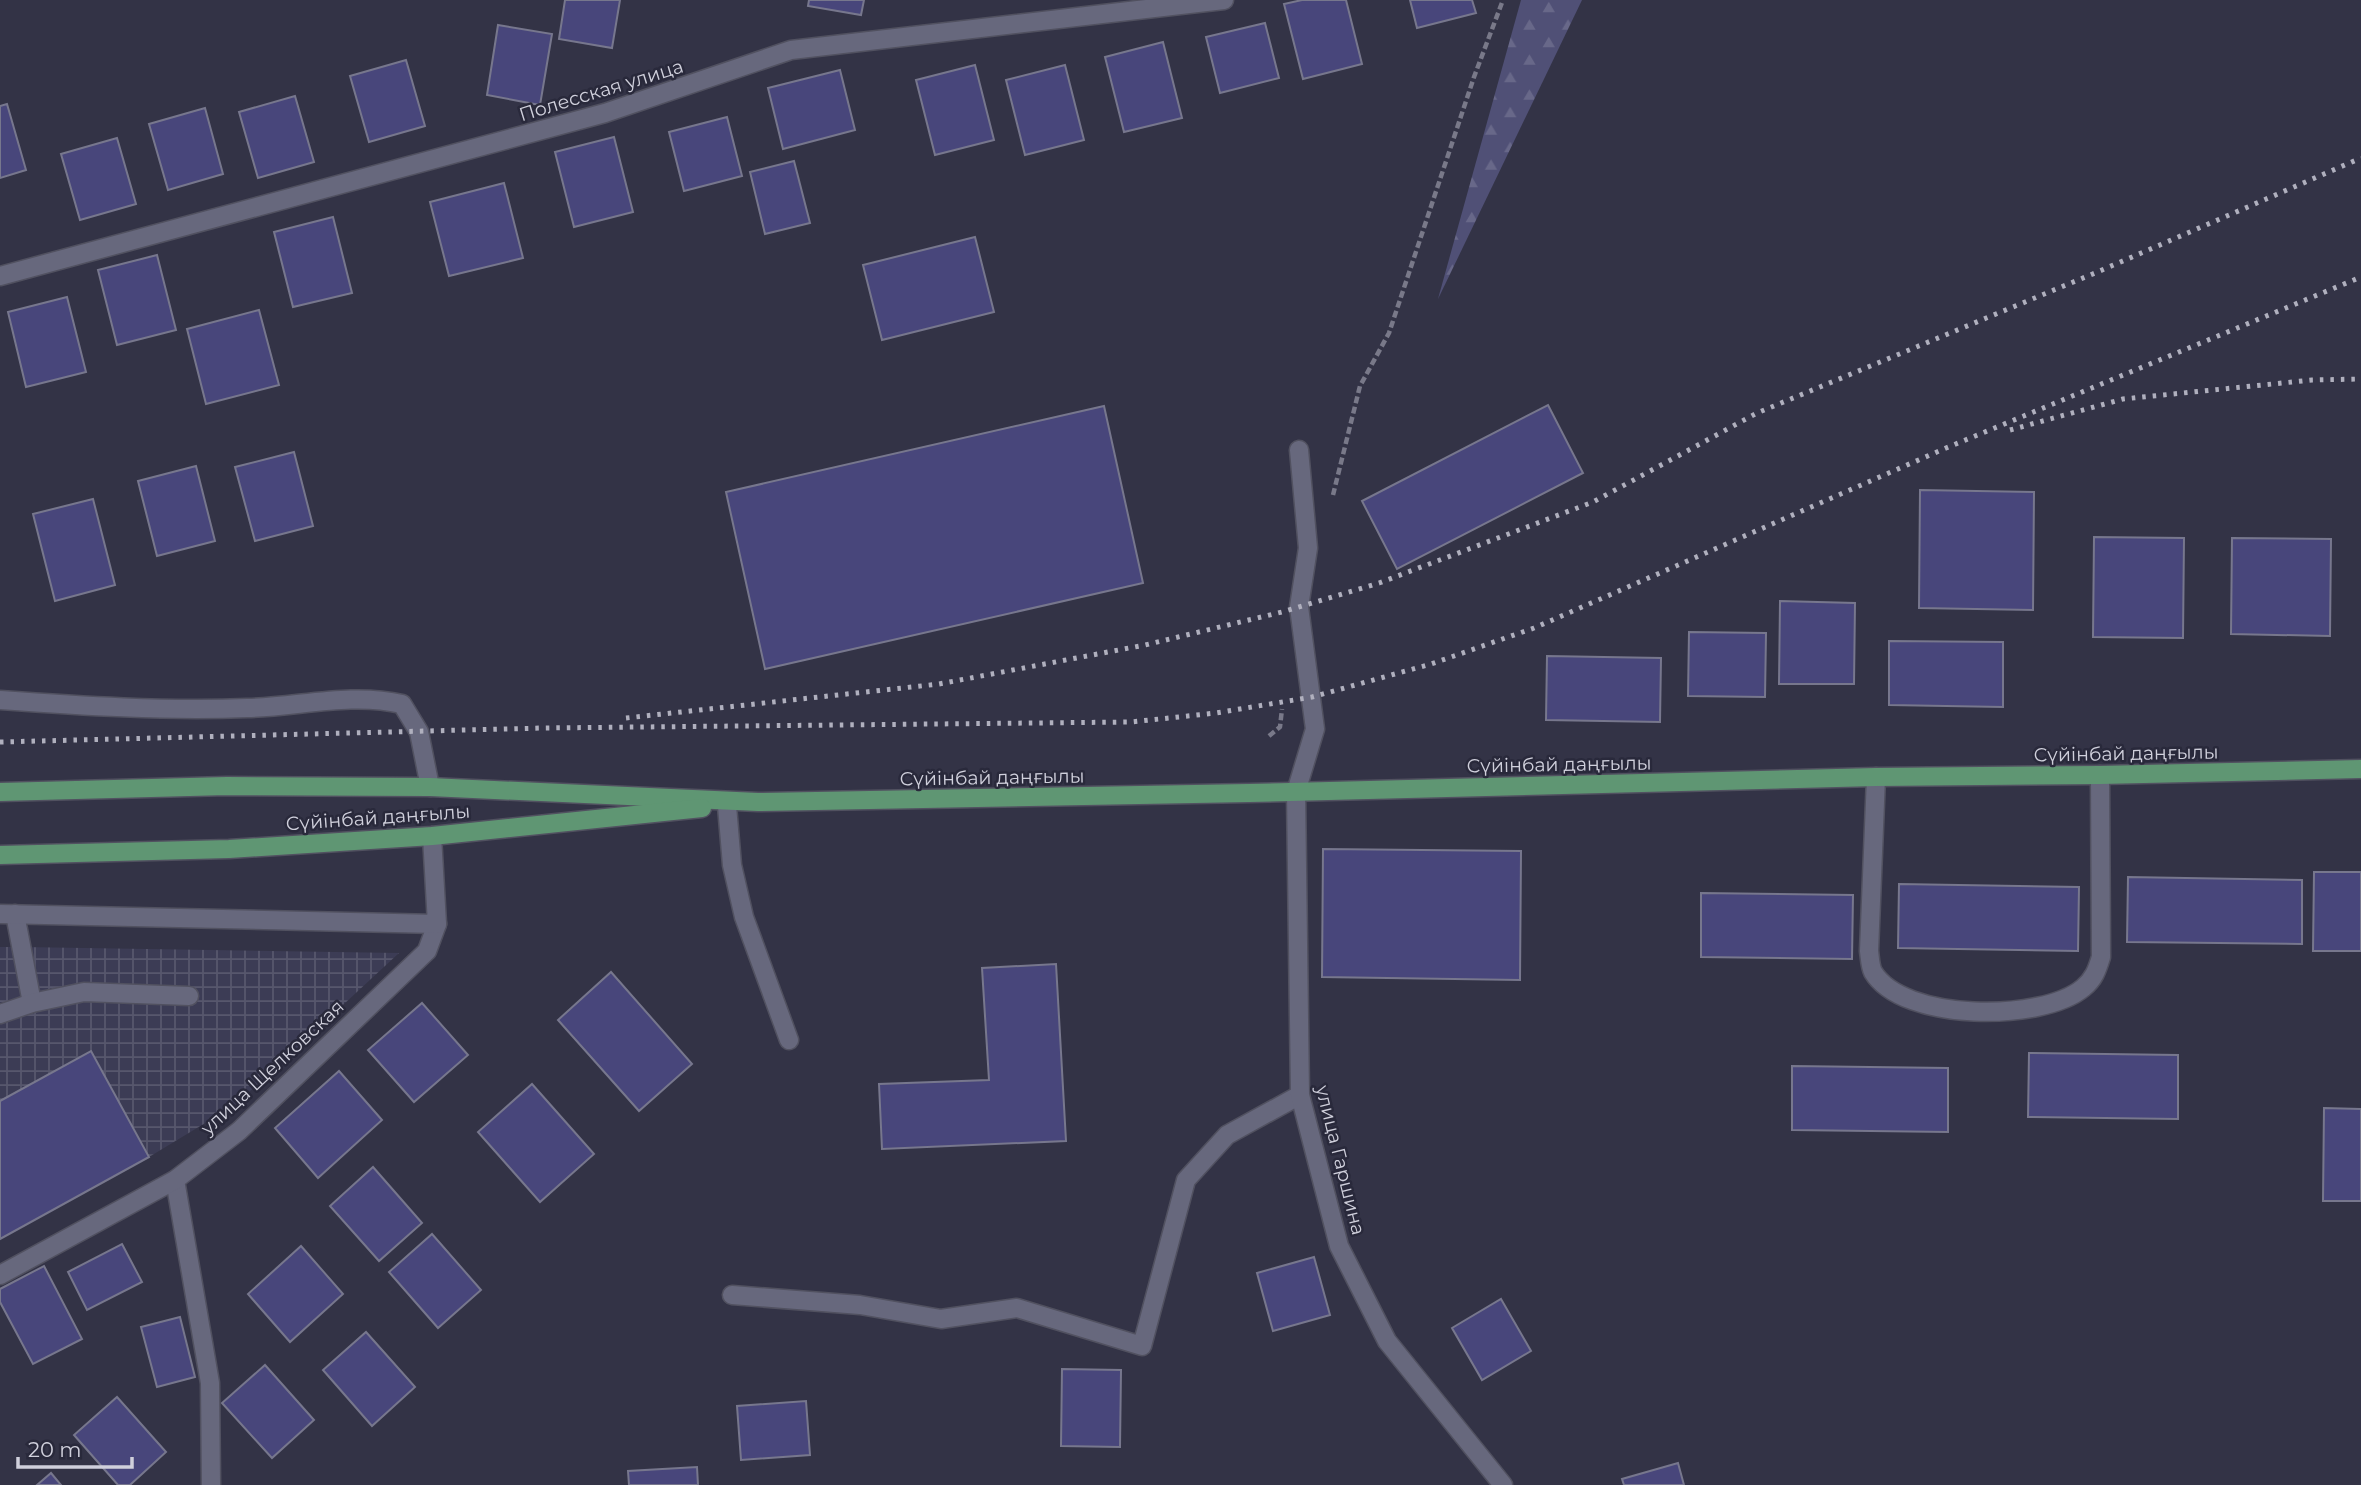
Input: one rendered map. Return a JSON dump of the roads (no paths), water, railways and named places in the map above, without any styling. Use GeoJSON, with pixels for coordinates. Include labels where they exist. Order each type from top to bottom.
{"type":"FeatureCollection","features":[{"type":"Feature","properties":{"kind":"main road","name":"Сүйінбай даңғылы"},"geometry":{"type":"LineString","coordinates":[[0,792],[227,786],[430,787],[758,802],[2361,769]]}},
{"type":"Feature","properties":{"kind":"main road","name":"Сүйінбай даңғылы"},"geometry":{"type":"LineString","coordinates":[[0,855],[229,849],[432,836],[758,802]]}},
{"type":"Feature","properties":{"kind":"street","name":"Полесская улица"},"geometry":{"type":"LineString","coordinates":[[0,276],[605,113],[791,50],[1224,0]]}},
{"type":"Feature","properties":{"kind":"street","name":"улица Гаршина"},"geometry":{"type":"LineString","coordinates":[[1299,450],[1308,548],[1300,607],[1315,729],[1296,792],[1300,1095],[1339,1246],[1387,1341],[1503,1485]]}},
{"type":"Feature","properties":{"kind":"street"},"geometry":{"type":"LineString","coordinates":[[0,700],[84,706],[247,708],[377,698],[402,704],[419,733],[430,787]]}},
{"type":"Feature","properties":{"kind":"street"},"geometry":{"type":"LineString","coordinates":[[1876,777],[1869,951],[1874,973],[1900,994],[1919,1004],[1960,1011],[2005,1011],[2023,1010],[2063,999],[2081,990],[2096,974],[2101,957],[2100,775]]}},
{"type":"Feature","properties":{"kind":"street"},"geometry":{"type":"LineString","coordinates":[[727,806],[732,865],[744,917],[789,1041]]}},
{"type":"Feature","properties":{"kind":"street"},"geometry":{"type":"LineString","coordinates":[[32,1003],[8,914],[437,924],[432,836]]}},
{"type":"Feature","properties":{"kind":"street","name":"улица Щелковская"},"geometry":{"type":"LineString","coordinates":[[0,1275],[175,1180],[239,1132],[427,951],[437,924]]}},
{"type":"Feature","properties":{"kind":"street"},"geometry":{"type":"LineString","coordinates":[[0,1014],[32,1003],[84,992],[189,996]]}},
{"type":"Feature","properties":{"kind":"street"},"geometry":{"type":"LineString","coordinates":[[732,1295],[860,1305],[941,1319],[1017,1308],[1142,1346],[1186,1180],[1227,1135],[1300,1095]]}},
{"type":"Feature","properties":{"kind":"street"},"geometry":{"type":"LineString","coordinates":[[175,1180],[210,1383],[211,1485]]}},
{"type":"Feature","properties":{"kind":"railway"},"geometry":{"type":"LineString","coordinates":[[626,718],[939,684],[1145,645],[1282,612],[1379,583],[1593,502],[1757,413],[2095,273],[2361,158]]}},
{"type":"Feature","properties":{"kind":"railway"},"geometry":{"type":"LineString","coordinates":[[0,742],[543,728],[1131,722],[1216,713],[1312,697],[1431,664],[1534,628],[1946,448],[2361,277]]}},
{"type":"Feature","properties":{"kind":"railway"},"geometry":{"type":"LineString","coordinates":[[2010,430],[2123,399],[2312,380],[2361,379]]}}]}
